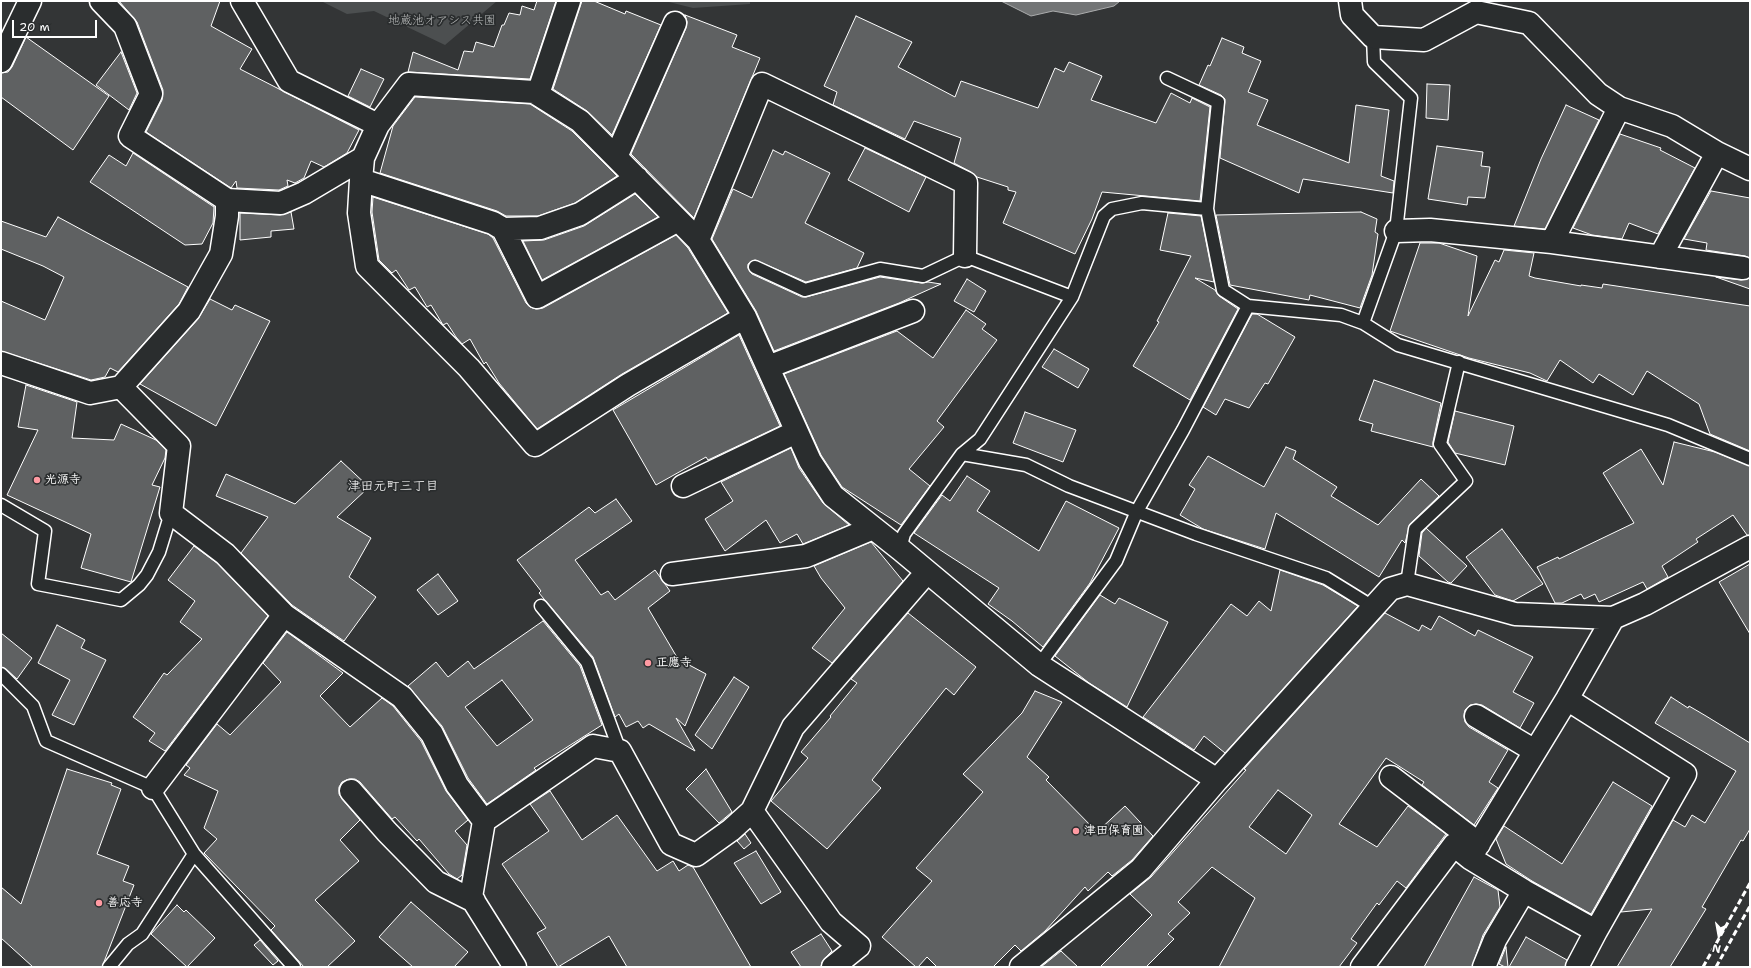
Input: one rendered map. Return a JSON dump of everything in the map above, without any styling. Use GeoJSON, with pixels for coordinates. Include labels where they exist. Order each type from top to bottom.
{"type":"FeatureCollection","features":[{"type":"Feature","properties":{"kind":"street"},"geometry":{"type":"LineString","coordinates":[[1,60],[30,1]]}},
{"type":"Feature","properties":{"kind":"street"},"geometry":{"type":"LineString","coordinates":[[101,1],[125,26],[151,94],[130,136],[227,200],[281,203],[304,193],[363,158]]}},
{"type":"Feature","properties":{"kind":"street"},"geometry":{"type":"LineString","coordinates":[[242,1],[289,81],[378,125]]}},
{"type":"Feature","properties":{"kind":"street"},"geometry":{"type":"LineString","coordinates":[[538,94],[569,1]]}},
{"type":"Feature","properties":{"kind":"street"},"geometry":{"type":"LineString","coordinates":[[1350,1],[1352,15],[1373,37],[1424,40],[1476,12],[1529,23],[1598,94],[1620,108],[1672,126],[1717,153],[1750,169]]}},
{"type":"Feature","properties":{"kind":"street"},"geometry":{"type":"LineString","coordinates":[[616,157],[675,23]]}},
{"type":"Feature","properties":{"kind":"street"},"geometry":{"type":"LineString","coordinates":[[745,317],[628,385],[535,445],[469,368],[367,266],[360,213],[361,180],[363,158],[378,125],[409,84],[534,92],[580,121],[698,240],[745,317],[810,461],[833,496],[900,549],[1039,665],[1217,780]]}},
{"type":"Feature","properties":{"kind":"street"},"geometry":{"type":"LineString","coordinates":[[698,240],[762,84],[966,183],[965,256]]}},
{"type":"Feature","properties":{"kind":"street"},"geometry":{"type":"LineString","coordinates":[[1552,242],[1620,108]]}},
{"type":"Feature","properties":{"kind":"street"},"geometry":{"type":"LineString","coordinates":[[1660,256],[1717,153]]}},
{"type":"Feature","properties":{"kind":"street"},"geometry":{"type":"LineString","coordinates":[[503,229],[540,228],[580,214],[636,178]]}},
{"type":"Feature","properties":{"kind":"street"},"geometry":{"type":"LineString","coordinates":[[361,180],[493,223],[503,229],[537,297],[678,220]]}},
{"type":"Feature","properties":{"kind":"street"},"geometry":{"type":"LineString","coordinates":[[1,363],[90,393],[121,387],[189,311],[221,254],[228,216],[227,200]]}},
{"type":"Feature","properties":{"kind":"street"},"geometry":{"type":"LineString","coordinates":[[1396,231],[1430,230],[1552,242],[1743,268]]}},
{"type":"Feature","properties":{"kind":"street"},"geometry":{"type":"LineString","coordinates":[[768,367],[913,311]]}},
{"type":"Feature","properties":{"kind":"street"},"geometry":{"type":"LineString","coordinates":[[121,387],[179,446],[171,513],[225,554],[284,614],[402,697],[432,734],[457,785],[484,821]]}},
{"type":"Feature","properties":{"kind":"street"},"geometry":{"type":"LineString","coordinates":[[682,486],[796,432]]}},
{"type":"Feature","properties":{"kind":"street"},"geometry":{"type":"LineString","coordinates":[[672,574],[806,556],[873,528]]}},
{"type":"Feature","properties":{"kind":"street"},"geometry":{"type":"LineString","coordinates":[[1021,967],[1142,869],[1217,780],[1390,589],[1408,584],[1515,614],[1613,618],[1645,604],[1750,546]]}},
{"type":"Feature","properties":{"kind":"street"},"geometry":{"type":"LineString","coordinates":[[515,967],[471,896],[484,821],[593,746],[620,751],[671,844],[696,855],[731,830],[752,811],[793,726],[927,572]]}},
{"type":"Feature","properties":{"kind":"street"},"geometry":{"type":"LineString","coordinates":[[152,788],[284,614]]}},
{"type":"Feature","properties":{"kind":"street"},"geometry":{"type":"LineString","coordinates":[[1475,851],[1567,699],[1613,618]]}},
{"type":"Feature","properties":{"kind":"street"},"geometry":{"type":"LineString","coordinates":[[1567,699],[1685,774],[1577,967]]}},
{"type":"Feature","properties":{"kind":"street"},"geometry":{"type":"LineString","coordinates":[[1476,716],[1535,751]]}},
{"type":"Feature","properties":{"kind":"street"},"geometry":{"type":"LineString","coordinates":[[1391,777],[1475,851],[1524,891],[1596,931]]}},
{"type":"Feature","properties":{"kind":"street"},"geometry":{"type":"LineString","coordinates":[[351,791],[387,832],[436,882],[474,901]]}},
{"type":"Feature","properties":{"kind":"street"},"geometry":{"type":"LineString","coordinates":[[752,811],[831,922],[859,946],[833,967]]}},
{"type":"Feature","properties":{"kind":"street"},"geometry":{"type":"LineString","coordinates":[[1362,967],[1454,845],[1475,851]]}},
{"type":"Feature","properties":{"kind":"street"},"geometry":{"type":"LineString","coordinates":[[1484,967],[1496,940],[1524,891]]}},
{"type":"Feature","properties":{"kind":"lane"},"geometry":{"type":"LineString","coordinates":[[1363,323],[1396,231],[1411,98],[1374,62],[1373,37]]}},
{"type":"Feature","properties":{"kind":"lane"},"geometry":{"type":"LineString","coordinates":[[1167,78],[1218,102],[1207,209],[1223,290],[1248,306],[1341,315],[1363,323],[1398,345],[1668,425],[1750,459]]}},
{"type":"Feature","properties":{"kind":"lane"},"geometry":{"type":"LineString","coordinates":[[900,549],[904,534],[962,454],[980,440],[1072,297],[1104,216],[1112,209],[1142,203],[1207,209]]}},
{"type":"Feature","properties":{"kind":"lane"},"geometry":{"type":"LineString","coordinates":[[755,267],[804,290],[880,269],[923,276],[965,256],[1072,297]]}},
{"type":"Feature","properties":{"kind":"lane"},"geometry":{"type":"LineString","coordinates":[[1039,665],[1116,561],[1137,512],[1183,430],[1248,306]]}},
{"type":"Feature","properties":{"kind":"lane"},"geometry":{"type":"LineString","coordinates":[[1408,584],[1415,529],[1466,481],[1440,444],[1458,362]]}},
{"type":"Feature","properties":{"kind":"lane"},"geometry":{"type":"LineString","coordinates":[[962,454],[1026,465],[1069,486],[1137,512],[1196,534],[1326,578],[1373,607]]}},
{"type":"Feature","properties":{"kind":"lane"},"geometry":{"type":"LineString","coordinates":[[1,505],[45,531],[38,584],[121,600],[147,575],[159,552],[171,513]]}},
{"type":"Feature","properties":{"kind":"lane"},"geometry":{"type":"LineString","coordinates":[[541,606],[587,662],[620,751]]}},
{"type":"Feature","properties":{"kind":"lane"},"geometry":{"type":"LineString","coordinates":[[1,674],[33,706],[46,741],[152,788],[194,854],[294,967]]}},
{"type":"Feature","properties":{"kind":"lane"},"geometry":{"type":"LineString","coordinates":[[109,967],[128,944],[142,934],[194,854]]}},
{"type":"Feature","properties":{"kind":"green space","name":"地蔵池オアシス共園"},"geometry":{"type":"Polygon","coordinates":[[[321,1],[497,1],[445,45],[374,11],[347,14],[321,1]]]}},
{"type":"Feature","properties":{"kind":"green space"},"geometry":{"type":"Polygon","coordinates":[[[665,1],[750,1],[750,4],[693,8],[665,1]]]}},
{"type":"Feature","properties":{"kind":"shaded area"},"geometry":{"type":"Polygon","coordinates":[[[1001,1],[1120,1],[1114,6],[1076,15],[1053,11],[1031,16],[1001,1]]]}},
{"type":"Feature","properties":{"kind":"building"},"geometry":{"type":"Polygon","coordinates":[[[119,1],[220,1],[211,26],[252,49],[240,69],[359,130],[347,153],[324,167],[311,161],[304,178],[295,183],[287,180],[288,186],[279,190],[237,188],[236,181],[231,188],[146,132],[162,100],[163,90],[137,22],[119,1]]]}},
{"type":"Feature","properties":{"kind":"building"},"geometry":{"type":"Polygon","coordinates":[[[537,1],[556,1],[530,79],[408,72],[413,52],[458,70],[464,51],[473,52],[476,42],[494,47],[502,25],[504,25],[509,13],[520,15],[522,6],[534,10],[537,1]]]}},
{"type":"Feature","properties":{"kind":"building"},"geometry":{"type":"Polygon","coordinates":[[[582,1],[594,1],[625,14],[626,11],[661,25],[612,135],[587,111],[553,89],[582,1]]]}},
{"type":"Feature","properties":{"kind":"building"},"geometry":{"type":"Polygon","coordinates":[[[685,15],[737,35],[732,47],[760,58],[694,218],[631,154],[686,28],[687,22],[685,15]]]}},
{"type":"Feature","properties":{"kind":"building"},"geometry":{"type":"Polygon","coordinates":[[[856,16],[912,42],[898,67],[955,97],[961,81],[1038,108],[1055,68],[1064,72],[1069,62],[1102,76],[1091,100],[1156,123],[1171,93],[1190,103],[1192,98],[1210,107],[1200,201],[1102,192],[1092,219],[1075,254],[1003,223],[1016,192],[1008,190],[1008,187],[977,177],[954,163],[961,138],[914,121],[905,139],[833,105],[837,92],[824,86],[856,16]]]}},
{"type":"Feature","properties":{"kind":"building"},"geometry":{"type":"Polygon","coordinates":[[[26,37],[109,96],[73,150],[1,97],[1,73],[8,72],[12,67],[26,37]]]}},
{"type":"Feature","properties":{"kind":"building"},"geometry":{"type":"Polygon","coordinates":[[[1222,38],[1244,47],[1242,53],[1261,61],[1248,92],[1268,100],[1257,125],[1349,163],[1356,105],[1389,110],[1381,176],[1394,181],[1393,193],[1303,179],[1299,193],[1220,158],[1225,99],[1221,95],[1199,85],[1208,65],[1210,66],[1222,38]]]}},
{"type":"Feature","properties":{"kind":"building"},"geometry":{"type":"Polygon","coordinates":[[[121,52],[137,93],[129,110],[96,85],[121,52]]]}},
{"type":"Feature","properties":{"kind":"building"},"geometry":{"type":"Polygon","coordinates":[[[361,69],[384,79],[370,107],[348,96],[361,69]]]}},
{"type":"Feature","properties":{"kind":"building"},"geometry":{"type":"Polygon","coordinates":[[[1427,84],[1450,85],[1448,120],[1426,118],[1427,84]]]}},
{"type":"Feature","properties":{"kind":"building"},"geometry":{"type":"Polygon","coordinates":[[[415,97],[530,104],[572,131],[617,176],[575,203],[538,216],[506,216],[497,211],[380,173],[393,126],[415,97]]]}},
{"type":"Feature","properties":{"kind":"building"},"geometry":{"type":"Polygon","coordinates":[[[1566,105],[1599,120],[1545,229],[1514,226],[1541,159],[1566,105]]]}},
{"type":"Feature","properties":{"kind":"building"},"geometry":{"type":"Polygon","coordinates":[[[1620,134],[1661,148],[1660,150],[1695,168],[1658,234],[1629,223],[1622,239],[1592,235],[1573,228],[1620,134]]]}},
{"type":"Feature","properties":{"kind":"building"},"geometry":{"type":"Polygon","coordinates":[[[1437,146],[1483,152],[1481,166],[1490,167],[1485,198],[1468,197],[1467,205],[1428,199],[1437,146]]]}},
{"type":"Feature","properties":{"kind":"building"},"geometry":{"type":"Polygon","coordinates":[[[865,148],[926,177],[909,212],[848,180],[865,148]]]}},
{"type":"Feature","properties":{"kind":"building"},"geometry":{"type":"Polygon","coordinates":[[[773,150],[783,155],[785,151],[830,173],[805,223],[864,253],[857,268],[806,282],[755,260],[748,264],[748,268],[752,274],[802,297],[880,277],[941,284],[899,303],[774,351],[756,311],[712,239],[733,189],[752,198],[773,150]]]}},
{"type":"Feature","properties":{"kind":"building"},"geometry":{"type":"Polygon","coordinates":[[[133,153],[214,207],[213,223],[202,244],[185,245],[90,182],[109,155],[126,166],[133,153]]]}},
{"type":"Feature","properties":{"kind":"building"},"geometry":{"type":"Polygon","coordinates":[[[1711,191],[1750,198],[1750,258],[1706,250],[1707,243],[1684,239],[1711,191]]]}},
{"type":"Feature","properties":{"kind":"building"},"geometry":{"type":"Polygon","coordinates":[[[635,194],[658,217],[542,280],[523,241],[544,240],[584,226],[635,194]]]}},
{"type":"Feature","properties":{"kind":"building"},"geometry":{"type":"Polygon","coordinates":[[[373,197],[488,234],[493,238],[526,303],[530,307],[536,309],[543,308],[676,235],[688,248],[728,313],[622,374],[537,429],[499,383],[486,362],[484,364],[470,339],[462,344],[447,323],[443,325],[431,305],[427,307],[415,287],[409,290],[396,270],[392,273],[379,260],[372,212],[373,197]]]}},
{"type":"Feature","properties":{"kind":"building"},"geometry":{"type":"Polygon","coordinates":[[[291,212],[294,229],[271,231],[271,237],[240,240],[240,213],[280,215],[291,212]]]}},
{"type":"Feature","properties":{"kind":"building"},"geometry":{"type":"Polygon","coordinates":[[[1361,212],[1377,219],[1375,232],[1378,234],[1372,275],[1360,308],[1310,295],[1309,300],[1230,285],[1216,215],[1361,212]]]}},
{"type":"Feature","properties":{"kind":"building"},"geometry":{"type":"Polygon","coordinates":[[[1168,213],[1201,216],[1214,282],[1195,278],[1215,290],[1219,296],[1238,309],[1190,400],[1133,366],[1159,322],[1157,321],[1191,256],[1160,250],[1168,213]]]}},
{"type":"Feature","properties":{"kind":"building"},"geometry":{"type":"Polygon","coordinates":[[[58,217],[188,287],[179,304],[118,372],[110,368],[105,377],[91,380],[1,351],[1,301],[45,320],[64,277],[43,266],[1,249],[1,221],[46,237],[58,217]]]}},
{"type":"Feature","properties":{"kind":"building"},"geometry":{"type":"Polygon","coordinates":[[[1420,243],[1439,243],[1477,256],[1468,316],[1495,260],[1499,262],[1504,250],[1534,253],[1529,276],[1535,278],[1602,288],[1603,284],[1750,306],[1750,451],[1710,434],[1699,404],[1647,371],[1633,395],[1599,374],[1593,383],[1560,360],[1547,381],[1530,373],[1469,358],[1390,331],[1420,243]]]}},
{"type":"Feature","properties":{"kind":"building"},"geometry":{"type":"Polygon","coordinates":[[[1716,277],[1741,280],[1750,278],[1750,289],[1716,277]]]}},
{"type":"Feature","properties":{"kind":"building"},"geometry":{"type":"Polygon","coordinates":[[[967,279],[986,291],[974,312],[954,301],[967,279]]]}},
{"type":"Feature","properties":{"kind":"building"},"geometry":{"type":"Polygon","coordinates":[[[210,299],[232,310],[235,305],[270,321],[216,426],[140,384],[198,319],[210,299]]]}},
{"type":"Feature","properties":{"kind":"building"},"geometry":{"type":"Polygon","coordinates":[[[966,310],[986,324],[982,329],[997,340],[937,421],[944,427],[909,469],[930,486],[901,525],[842,487],[821,455],[784,374],[897,331],[933,358],[966,310]]]}},
{"type":"Feature","properties":{"kind":"building"},"geometry":{"type":"Polygon","coordinates":[[[1252,314],[1257,314],[1295,337],[1268,384],[1265,383],[1249,408],[1225,399],[1216,415],[1203,407],[1252,314]]]}},
{"type":"Feature","properties":{"kind":"building"},"geometry":{"type":"Polygon","coordinates":[[[739,335],[780,426],[708,460],[706,457],[656,485],[613,410],[739,335]]]}},
{"type":"Feature","properties":{"kind":"building"},"geometry":{"type":"Polygon","coordinates":[[[1054,349],[1089,369],[1078,388],[1042,367],[1054,349]]]}},
{"type":"Feature","properties":{"kind":"building"},"geometry":{"type":"Polygon","coordinates":[[[1374,380],[1441,403],[1433,447],[1371,431],[1373,424],[1359,420],[1374,380]]]}},
{"type":"Feature","properties":{"kind":"building"},"geometry":{"type":"Polygon","coordinates":[[[26,385],[77,402],[72,438],[114,440],[121,424],[156,440],[166,450],[165,458],[152,485],[160,487],[131,582],[81,568],[91,534],[7,495],[38,430],[18,427],[26,385]]]}},
{"type":"Feature","properties":{"kind":"building"},"geometry":{"type":"Polygon","coordinates":[[[1455,411],[1514,426],[1505,465],[1455,453],[1448,442],[1455,411]]]}},
{"type":"Feature","properties":{"kind":"building"},"geometry":{"type":"Polygon","coordinates":[[[1025,412],[1076,430],[1063,462],[1013,443],[1025,412]]]}},
{"type":"Feature","properties":{"kind":"building"},"geometry":{"type":"Polygon","coordinates":[[[1674,442],[1715,452],[1750,466],[1750,535],[1747,535],[1733,515],[1696,539],[1698,542],[1662,566],[1668,577],[1647,589],[1643,582],[1599,602],[1595,594],[1584,599],[1581,594],[1562,603],[1555,603],[1537,567],[1558,557],[1559,559],[1634,523],[1603,473],[1641,449],[1663,485],[1674,442]]]}},
{"type":"Feature","properties":{"kind":"building"},"geometry":{"type":"Polygon","coordinates":[[[1286,447],[1296,451],[1293,459],[1337,487],[1331,496],[1378,525],[1421,479],[1439,496],[1410,524],[1405,543],[1402,540],[1379,577],[1276,513],[1265,549],[1203,529],[1180,515],[1195,489],[1189,485],[1208,456],[1264,487],[1286,447]]]}},
{"type":"Feature","properties":{"kind":"building"},"geometry":{"type":"Polygon","coordinates":[[[791,448],[799,468],[823,503],[849,525],[803,544],[797,534],[780,543],[766,520],[725,551],[705,519],[733,501],[721,482],[791,448]]]}},
{"type":"Feature","properties":{"kind":"building"},"geometry":{"type":"Polygon","coordinates":[[[341,461],[369,487],[337,517],[371,538],[349,577],[376,597],[344,641],[292,605],[241,553],[268,517],[216,496],[226,474],[295,504],[341,461]]]}},
{"type":"Feature","properties":{"kind":"building"},"geometry":{"type":"Polygon","coordinates":[[[967,476],[990,491],[977,511],[1039,551],[1066,501],[1119,528],[1090,583],[1043,647],[1012,621],[988,604],[999,588],[914,533],[942,495],[950,501],[967,476]]]}},
{"type":"Feature","properties":{"kind":"building"},"geometry":{"type":"Polygon","coordinates":[[[616,499],[632,521],[575,560],[601,595],[608,591],[615,600],[655,570],[670,591],[648,608],[678,659],[706,674],[685,726],[676,718],[695,751],[649,724],[643,728],[638,721],[626,727],[619,714],[615,717],[593,657],[539,593],[541,591],[517,560],[589,507],[595,513],[616,499]]]}},
{"type":"Feature","properties":{"kind":"building"},"geometry":{"type":"Polygon","coordinates":[[[1426,528],[1467,566],[1451,583],[1419,556],[1422,533],[1426,528]]]}},
{"type":"Feature","properties":{"kind":"building"},"geometry":{"type":"Polygon","coordinates":[[[1502,529],[1543,584],[1513,601],[1495,595],[1466,557],[1502,529]]]}},
{"type":"Feature","properties":{"kind":"building"},"geometry":{"type":"Polygon","coordinates":[[[871,542],[903,581],[832,663],[812,648],[845,608],[821,578],[814,566],[871,542]]]}},
{"type":"Feature","properties":{"kind":"building"},"geometry":{"type":"Polygon","coordinates":[[[194,546],[217,563],[268,616],[165,751],[149,741],[155,733],[133,717],[164,673],[167,675],[202,639],[180,622],[195,601],[168,580],[194,546]]]}},
{"type":"Feature","properties":{"kind":"building"},"geometry":{"type":"Polygon","coordinates":[[[1750,564],[1750,634],[1719,582],[1750,564]]]}},
{"type":"Feature","properties":{"kind":"building"},"geometry":{"type":"Polygon","coordinates":[[[1280,570],[1323,585],[1358,606],[1225,753],[1204,736],[1194,750],[1143,717],[1231,604],[1247,616],[1259,601],[1271,611],[1280,570]]]}},
{"type":"Feature","properties":{"kind":"building"},"geometry":{"type":"Polygon","coordinates":[[[438,574],[458,601],[438,615],[417,590],[438,574]]]}},
{"type":"Feature","properties":{"kind":"building"},"geometry":{"type":"Polygon","coordinates":[[[1100,595],[1115,604],[1119,598],[1168,622],[1127,707],[1089,683],[1055,656],[1100,595]]]}},
{"type":"Feature","properties":{"kind":"building"},"geometry":{"type":"Polygon","coordinates":[[[908,613],[976,667],[954,695],[946,688],[872,780],[881,788],[827,849],[771,801],[808,758],[801,752],[831,717],[830,716],[857,683],[851,679],[908,613]]]}},
{"type":"Feature","properties":{"kind":"building"},"geometry":{"type":"Polygon","coordinates":[[[1385,613],[1419,631],[1422,625],[1431,630],[1439,616],[1475,636],[1478,630],[1533,657],[1513,692],[1534,703],[1520,728],[1482,705],[1470,705],[1465,710],[1465,722],[1469,727],[1508,750],[1489,782],[1498,788],[1474,825],[1422,785],[1424,782],[1386,758],[1339,824],[1377,847],[1408,806],[1446,834],[1406,888],[1397,881],[1379,905],[1377,903],[1351,939],[1357,943],[1339,967],[1219,967],[1255,898],[1212,867],[1178,902],[1190,913],[1168,934],[1174,939],[1146,967],[1100,967],[1152,915],[1130,894],[1151,877],[1246,770],[1244,769],[1385,613]],[[1278,790],[1249,827],[1286,854],[1312,815],[1278,790]]]}},
{"type":"Feature","properties":{"kind":"building"},"geometry":{"type":"Polygon","coordinates":[[[543,621],[580,666],[602,725],[534,768],[536,770],[487,804],[468,778],[442,726],[408,686],[436,662],[448,677],[468,661],[474,669],[543,621]],[[502,680],[465,707],[497,746],[533,720],[502,680]]]}},
{"type":"Feature","properties":{"kind":"building"},"geometry":{"type":"Polygon","coordinates":[[[57,625],[85,640],[81,648],[106,660],[74,725],[52,715],[70,680],[38,663],[57,625]]]}},
{"type":"Feature","properties":{"kind":"building"},"geometry":{"type":"Polygon","coordinates":[[[287,632],[343,673],[320,696],[350,727],[382,698],[393,706],[421,741],[446,791],[468,820],[455,831],[467,845],[462,875],[457,879],[449,874],[419,839],[417,841],[395,817],[392,819],[360,782],[355,779],[349,779],[342,782],[339,787],[339,794],[360,820],[340,840],[359,861],[315,900],[355,941],[327,967],[304,967],[271,930],[275,926],[204,853],[217,839],[204,828],[218,791],[184,775],[190,768],[186,765],[217,724],[230,735],[281,682],[263,663],[287,632]]]}},
{"type":"Feature","properties":{"kind":"building"},"geometry":{"type":"Polygon","coordinates":[[[1,633],[32,658],[17,679],[6,669],[1,667],[1,633]]]}},
{"type":"Feature","properties":{"kind":"building"},"geometry":{"type":"Polygon","coordinates":[[[734,677],[749,687],[712,749],[695,735],[734,677]]]}},
{"type":"Feature","properties":{"kind":"building"},"geometry":{"type":"Polygon","coordinates":[[[1035,691],[1062,702],[1027,757],[1049,777],[1046,780],[1097,832],[1125,806],[1153,836],[1132,860],[1112,876],[1108,872],[1088,891],[1085,887],[1045,931],[1021,951],[1015,945],[993,967],[937,967],[927,957],[918,967],[916,967],[882,937],[932,881],[916,868],[983,792],[963,774],[1022,713],[1035,691]]]}},
{"type":"Feature","properties":{"kind":"building"},"geometry":{"type":"Polygon","coordinates":[[[1671,697],[1688,708],[1689,706],[1750,743],[1750,829],[1743,841],[1741,840],[1702,907],[1706,909],[1670,967],[1617,967],[1652,909],[1621,912],[1673,820],[1685,827],[1692,815],[1705,823],[1736,771],[1655,723],[1671,697]]]}},
{"type":"Feature","properties":{"kind":"building"},"geometry":{"type":"Polygon","coordinates":[[[67,769],[112,783],[111,785],[121,789],[97,854],[129,866],[123,881],[134,885],[102,967],[33,967],[1,938],[1,887],[21,904],[67,769]]]}},
{"type":"Feature","properties":{"kind":"building"},"geometry":{"type":"Polygon","coordinates":[[[706,769],[732,812],[719,823],[686,789],[706,769]]]}},
{"type":"Feature","properties":{"kind":"building"},"geometry":{"type":"Polygon","coordinates":[[[1613,782],[1652,806],[1591,914],[1532,881],[1506,864],[1496,839],[1504,826],[1562,864],[1613,782]]]}},
{"type":"Feature","properties":{"kind":"building"},"geometry":{"type":"Polygon","coordinates":[[[550,791],[582,840],[617,815],[657,871],[673,861],[679,871],[688,865],[693,867],[751,967],[627,967],[609,936],[558,967],[537,933],[546,928],[502,864],[549,831],[530,804],[550,791]]]}},
{"type":"Feature","properties":{"kind":"building"},"geometry":{"type":"Polygon","coordinates":[[[745,834],[751,843],[744,849],[737,841],[745,834]]]}},
{"type":"Feature","properties":{"kind":"building"},"geometry":{"type":"Polygon","coordinates":[[[756,851],[781,892],[761,904],[734,863],[756,851]]]}},
{"type":"Feature","properties":{"kind":"building"},"geometry":{"type":"Polygon","coordinates":[[[1474,877],[1498,890],[1500,907],[1483,935],[1472,967],[1424,967],[1474,877]]]}},
{"type":"Feature","properties":{"kind":"building"},"geometry":{"type":"Polygon","coordinates":[[[411,902],[468,952],[454,967],[413,967],[379,937],[411,902]]]}},
{"type":"Feature","properties":{"kind":"building"},"geometry":{"type":"Polygon","coordinates":[[[177,905],[184,912],[186,910],[215,938],[187,967],[151,934],[177,905]]]}},
{"type":"Feature","properties":{"kind":"building"},"geometry":{"type":"Polygon","coordinates":[[[821,934],[832,951],[822,962],[821,967],[801,967],[791,952],[821,934]]]}},
{"type":"Feature","properties":{"kind":"building"},"geometry":{"type":"Polygon","coordinates":[[[1526,937],[1567,960],[1565,967],[1509,967],[1526,937]]]}},
{"type":"Feature","properties":{"kind":"building"},"geometry":{"type":"Polygon","coordinates":[[[260,940],[278,961],[273,965],[254,945],[260,940]]]}},
{"type":"Feature","properties":{"kind":"building"},"geometry":{"type":"Polygon","coordinates":[[[1506,947],[1508,967],[1499,964],[1506,947]]]}},
{"type":"Feature","properties":{"kind":"building"},"geometry":{"type":"Polygon","coordinates":[[[1061,951],[1078,967],[1041,967],[1061,951]]]}},
{"type":"Feature","properties":{"kind":"railway"},"geometry":{"type":"LineString","coordinates":[[1703,967],[1750,883]]}},
{"type":"Feature","properties":{"kind":"railway"},"geometry":{"type":"LineString","coordinates":[[1716,967],[1750,906]]}},
{"type":"Feature","properties":{"kind":"place","name":"光源寺"},"geometry":{"type":"Point","coordinates":[37,480]}},
{"type":"Feature","properties":{"kind":"place","name":"正應寺"},"geometry":{"type":"Point","coordinates":[648,663]}},
{"type":"Feature","properties":{"kind":"place","name":"津田保育園"},"geometry":{"type":"Point","coordinates":[1076,831]}},
{"type":"Feature","properties":{"kind":"place","name":"善応寺"},"geometry":{"type":"Point","coordinates":[99,903]}},
{"type":"Feature","properties":{"kind":"district","name":"津田元町三丁目"},"geometry":{"type":"Point","coordinates":[393,487]}}]}
